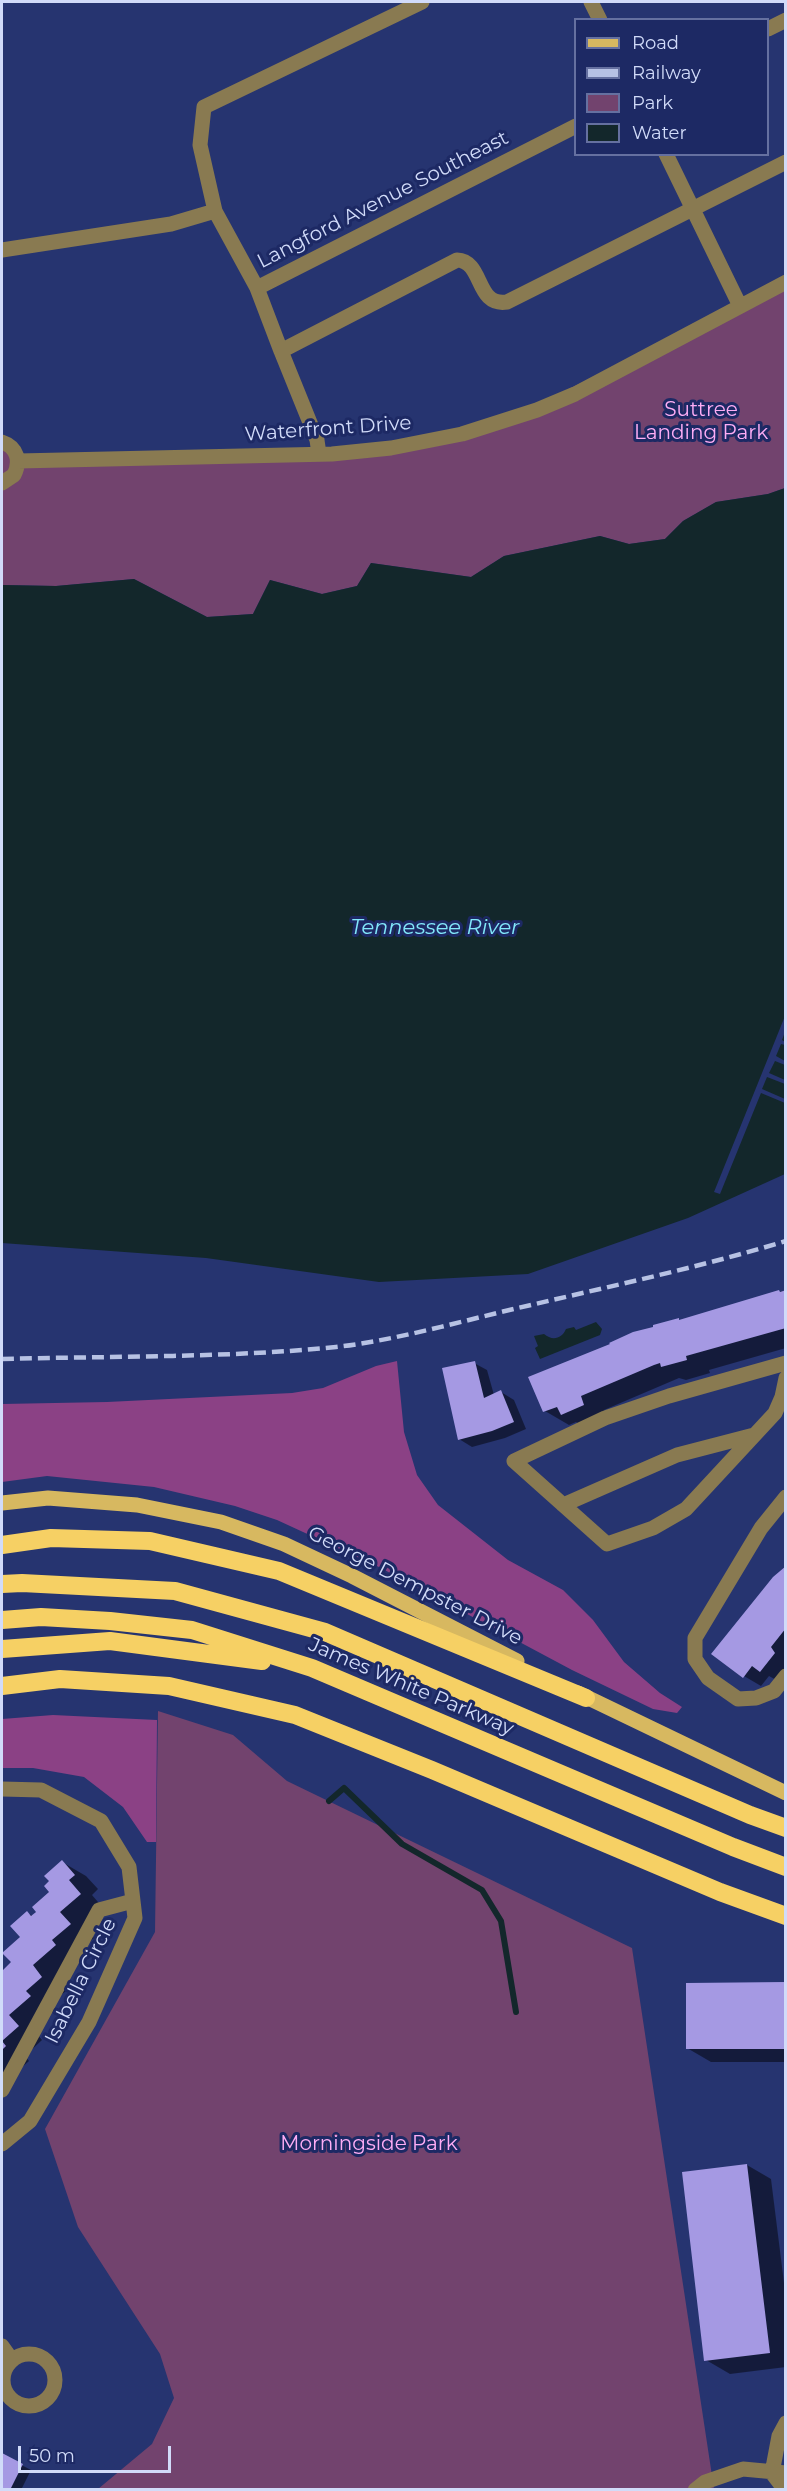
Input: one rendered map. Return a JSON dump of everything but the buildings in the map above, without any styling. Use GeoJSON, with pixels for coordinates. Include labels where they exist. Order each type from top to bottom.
{"type":"FeatureCollection","features":[{"type":"Feature","properties":{"kind":"highway"},"geometry":{"type":"LineString","coordinates":[[2,1545],[51,1538],[150,1541],[279,1571],[586,1698]]}},
{"type":"Feature","properties":{"kind":"highway","name":"James White Parkway"},"geometry":{"type":"LineString","coordinates":[[2,1584],[22,1583],[174,1591],[325,1632],[786,1828]]}},
{"type":"Feature","properties":{"kind":"highway","name":"James White Parkway"},"geometry":{"type":"LineString","coordinates":[[2,1620],[41,1617],[98,1620],[192,1630],[312,1668],[733,1847],[786,1866]]}},
{"type":"Feature","properties":{"kind":"highway"},"geometry":{"type":"LineString","coordinates":[[2,1649],[110,1641],[312,1668]]}},
{"type":"Feature","properties":{"kind":"highway"},"geometry":{"type":"LineString","coordinates":[[2,1686],[60,1679],[169,1686],[295,1715],[432,1770],[720,1892],[786,1916]]}},
{"type":"Feature","properties":{"kind":"main road","name":"George Dempster Drive"},"geometry":{"type":"LineString","coordinates":[[2,1503],[48,1498],[137,1505],[220,1522],[284,1544],[352,1576],[586,1698],[786,1793]]}},
{"type":"Feature","properties":{"kind":"street","name":"Langford Avenue Southeast"},"geometry":{"type":"LineString","coordinates":[[422,2],[204,107],[200,145],[215,211],[257,288],[574,127]]}},
{"type":"Feature","properties":{"kind":"street"},"geometry":{"type":"LineString","coordinates":[[591,2],[599,18]]}},
{"type":"Feature","properties":{"kind":"street"},"geometry":{"type":"LineString","coordinates":[[769,28],[786,20]]}},
{"type":"Feature","properties":{"kind":"street"},"geometry":{"type":"LineString","coordinates":[[667,156],[740,306]]}},
{"type":"Feature","properties":{"kind":"street"},"geometry":{"type":"LineString","coordinates":[[281,351],[457,261],[470,264],[490,301],[499,304],[507,302],[786,162]]}},
{"type":"Feature","properties":{"kind":"street"},"geometry":{"type":"LineString","coordinates":[[2,250],[171,224],[215,211]]}},
{"type":"Feature","properties":{"kind":"street","name":"Waterfront Drive"},"geometry":{"type":"LineString","coordinates":[[18,461],[319,454],[391,448],[462,434],[537,410],[585,389],[786,282]]}},
{"type":"Feature","properties":{"kind":"street"},"geometry":{"type":"LineString","coordinates":[[257,288],[317,440],[319,454]]}},
{"type":"Feature","properties":{"kind":"street"},"geometry":{"type":"LineString","coordinates":[[2,442],[12,447],[18,461],[14,475],[2,483]]}},
{"type":"Feature","properties":{"kind":"street"},"geometry":{"type":"LineString","coordinates":[[786,1363],[669,1396],[605,1418],[514,1461],[608,1544],[653,1528],[686,1509],[775,1413],[782,1397],[786,1378]]}},
{"type":"Feature","properties":{"kind":"street"},"geometry":{"type":"LineString","coordinates":[[563,1505],[676,1455],[755,1434]]}},
{"type":"Feature","properties":{"kind":"street"},"geometry":{"type":"LineString","coordinates":[[786,1497],[761,1528],[695,1638],[695,1659],[708,1678],[738,1698],[780,1696],[786,1676]]}},
{"type":"Feature","properties":{"kind":"street","name":"Isabella Circle"},"geometry":{"type":"LineString","coordinates":[[2,1789],[41,1790],[101,1821],[129,1867],[135,1918],[89,2022],[30,2121],[3,2140]]}},
{"type":"Feature","properties":{"kind":"street"},"geometry":{"type":"LineString","coordinates":[[2,2090],[99,1910],[133,1901]]}},
{"type":"Feature","properties":{"kind":"street"},"geometry":{"type":"LineString","coordinates":[[2,2346],[12,2360]]}},
{"type":"Feature","properties":{"kind":"street"},"geometry":{"type":"LineString","coordinates":[[785,2490],[779,2436],[786,2423]]}},
{"type":"Feature","properties":{"kind":"street"},"geometry":{"type":"LineString","coordinates":[[696,2490],[705,2482],[743,2469],[781,2470]]}},
{"type":"Feature","properties":{"kind":"green space","name":"Suttree Landing Park"},"geometry":{"type":"Polygon","coordinates":[[[785,282],[785,488],[768,494],[716,502],[683,521],[665,539],[629,544],[600,536],[504,556],[471,577],[371,563],[357,586],[322,594],[270,580],[253,614],[207,617],[134,579],[56,586],[2,585],[2,442],[16,454],[332,454],[502,422],[785,282]]]}},
{"type":"Feature","properties":{"kind":"green space","name":"Morningside Park"},"geometry":{"type":"Polygon","coordinates":[[[158,1711],[233,1735],[287,1781],[632,1948],[714,2489],[98,2489],[152,2444],[174,2398],[160,2354],[78,2227],[45,2129],[155,1932],[158,1711]]]}},
{"type":"Feature","properties":{"kind":"shaded area"},"geometry":{"type":"Polygon","coordinates":[[[397,1361],[404,1432],[417,1475],[438,1505],[508,1560],[563,1590],[593,1620],[624,1662],[660,1693],[682,1707],[677,1713],[653,1709],[572,1670],[379,1567],[277,1520],[235,1506],[154,1487],[47,1476],[2,1482],[2,1404],[107,1402],[292,1393],[323,1388],[376,1366],[397,1361]]]}},
{"type":"Feature","properties":{"kind":"shaded area"},"geometry":{"type":"Polygon","coordinates":[[[53,1715],[157,1720],[156,1842],[147,1842],[123,1807],[84,1777],[33,1768],[2,1768],[2,1719],[53,1715]]]}},
{"type":"Feature","properties":{"kind":"water","name":"Tennessee River"},"geometry":{"type":"Polygon","coordinates":[[[785,488],[785,1174],[688,1218],[528,1274],[379,1282],[206,1258],[2,1243],[2,585],[56,586],[134,579],[207,617],[253,614],[270,580],[322,594],[357,586],[371,563],[471,577],[504,556],[600,536],[629,544],[665,539],[683,521],[716,502],[768,494],[785,488]]]}},
{"type":"Feature","properties":{"kind":"water"},"geometry":{"type":"Polygon","coordinates":[[[596,1322],[602,1329],[600,1335],[540,1359],[535,1348],[538,1346],[534,1336],[544,1334],[550,1338],[557,1338],[566,1329],[574,1327],[576,1330],[596,1322]]]}},
{"type":"Feature","properties":{"kind":"pier"},"geometry":{"type":"Polygon","coordinates":[[[785,1016],[785,1032],[782,1040],[785,1045],[781,1044],[776,1056],[785,1061],[785,1065],[775,1061],[769,1073],[785,1080],[785,1084],[767,1077],[762,1089],[785,1099],[785,1103],[761,1093],[720,1194],[714,1192],[785,1016]]]}},
{"type":"Feature","properties":{"kind":"waterway"},"geometry":{"type":"LineString","coordinates":[[329,1801],[344,1788],[402,1844],[482,1890],[501,1921],[516,2012]]}},
{"type":"Feature","properties":{"kind":"railway"},"geometry":{"type":"LineString","coordinates":[[2,1359],[253,1353],[359,1344],[652,1277],[786,1241]]}}]}
